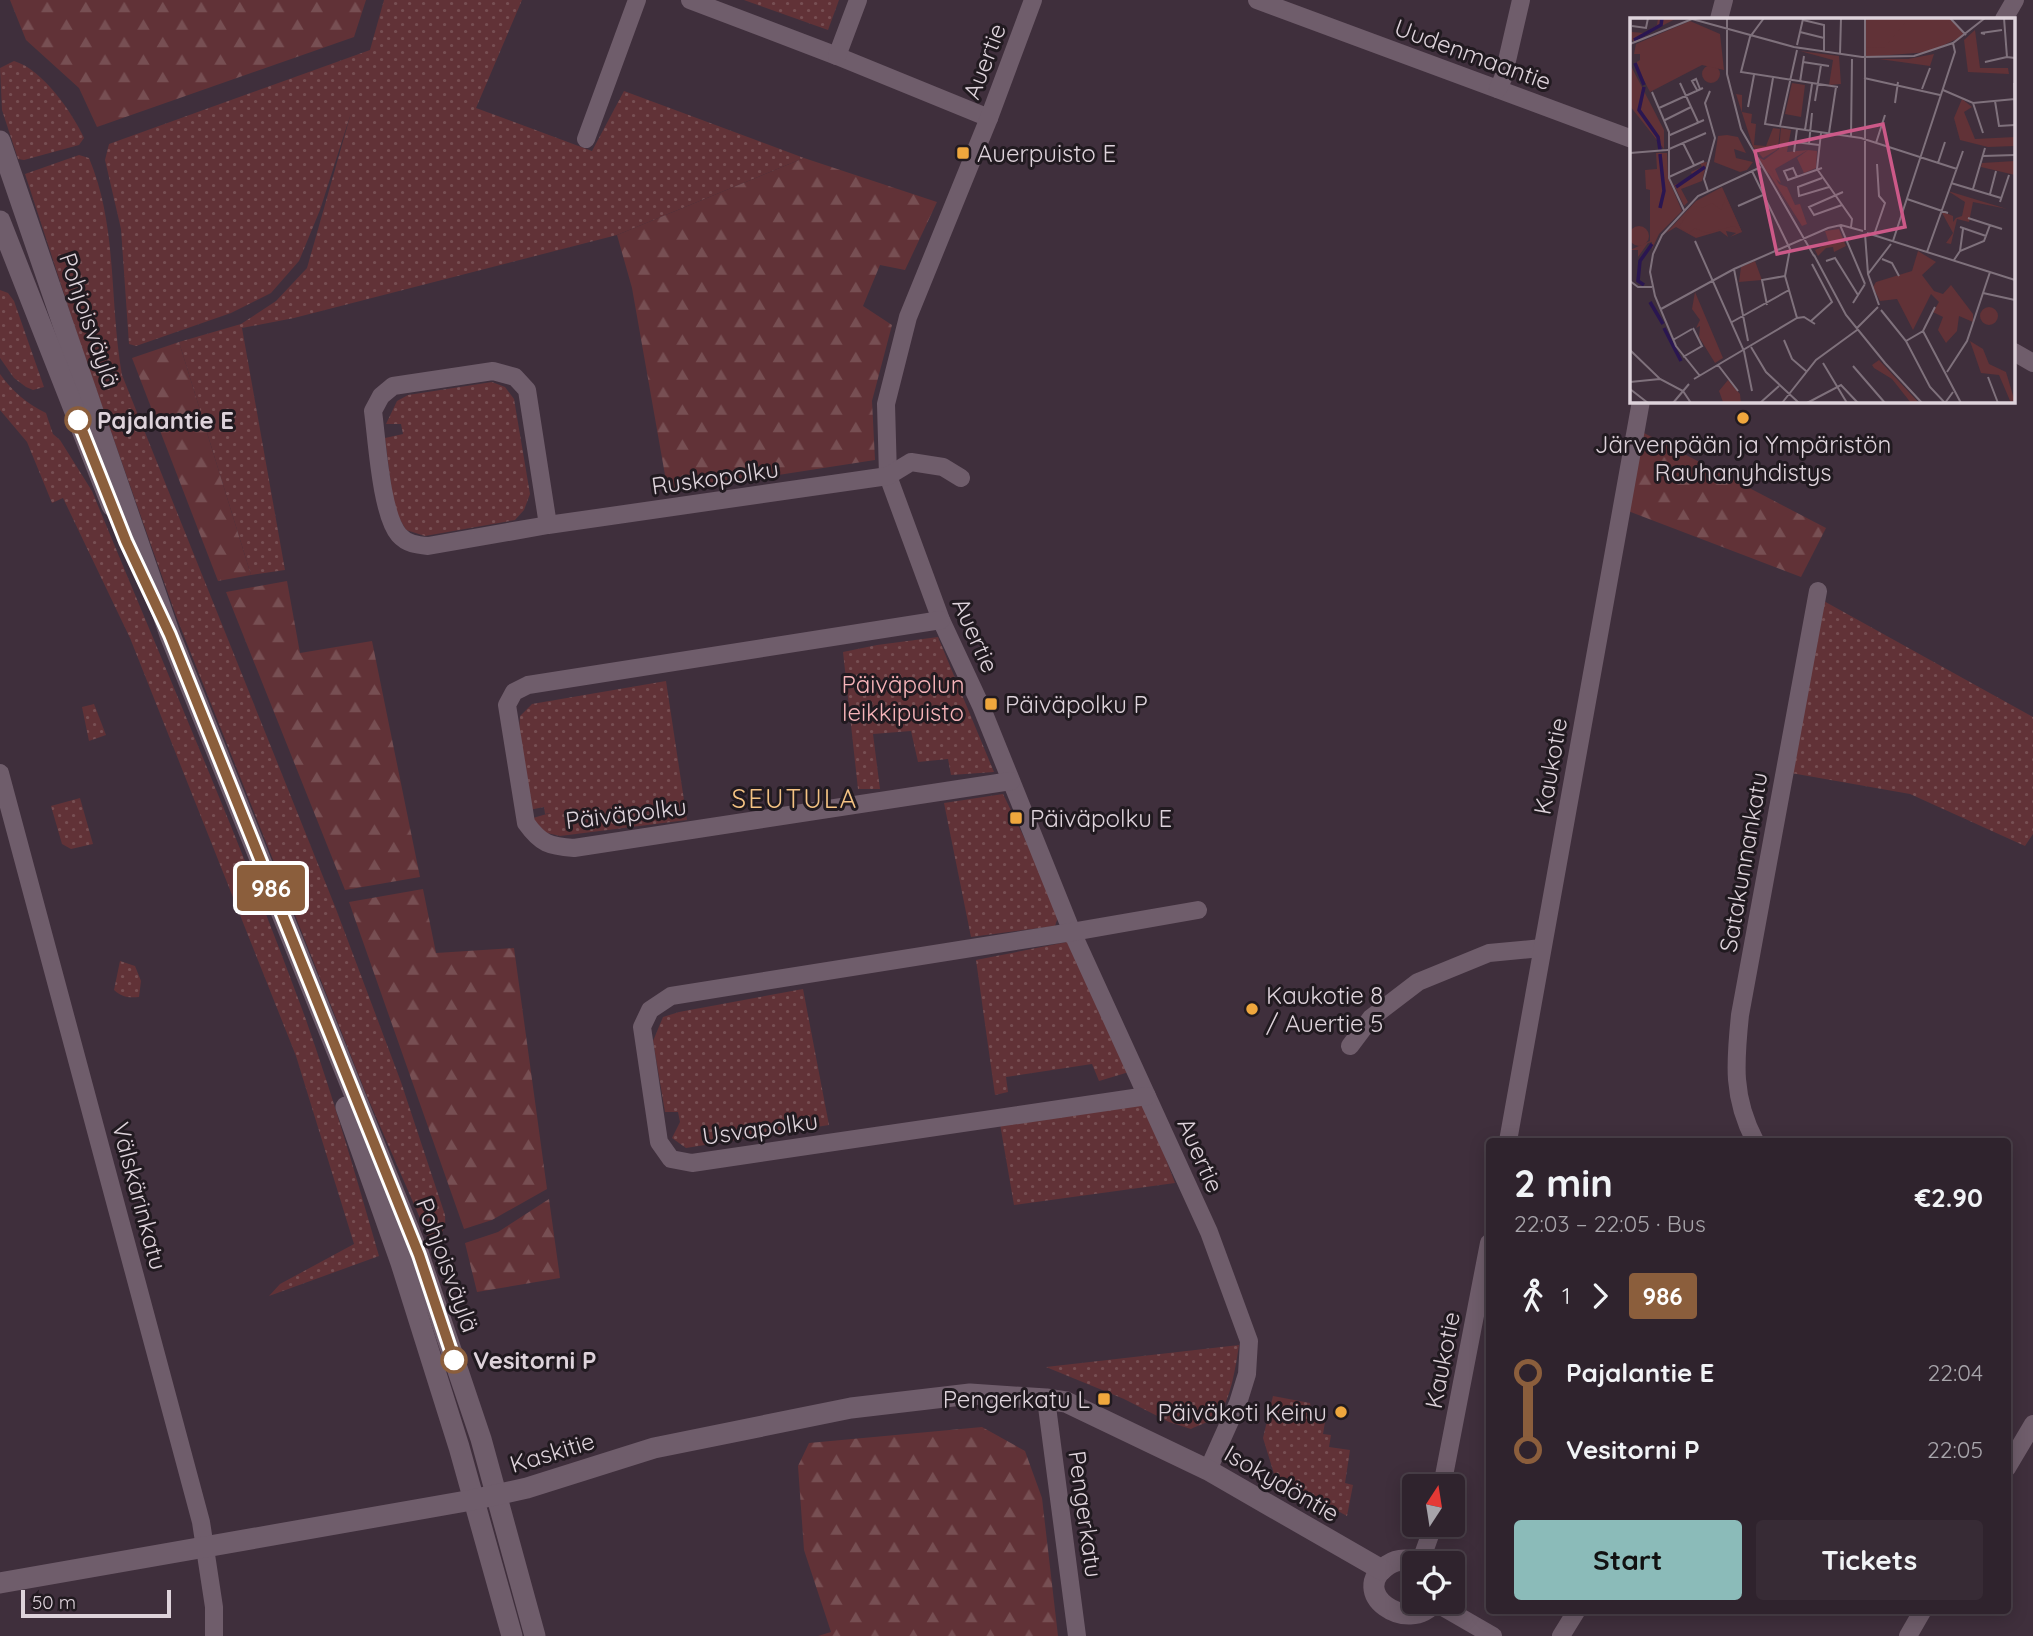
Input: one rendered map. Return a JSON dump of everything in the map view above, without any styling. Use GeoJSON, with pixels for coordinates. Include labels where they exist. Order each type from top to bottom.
{"type":"FeatureCollection","features":[{"type":"Feature","properties":{"kind":"main road","name":"Pohjoisväylä"},"geometry":{"type":"LineString","coordinates":[[0,141],[170,635],[419,1255],[481,1439],[535,1636]]}},
{"type":"Feature","properties":{"kind":"main road","name":"Pohjoisväylä"},"geometry":{"type":"LineString","coordinates":[[0,221],[7,266],[126,541],[170,635]]}},
{"type":"Feature","properties":{"kind":"main road"},"geometry":{"type":"LineString","coordinates":[[4,243],[33,234]]}},
{"type":"Feature","properties":{"kind":"main road"},"geometry":{"type":"LineString","coordinates":[[7,266],[40,255]]}},
{"type":"Feature","properties":{"kind":"main road","name":"Pohjoisväylä"},"geometry":{"type":"LineString","coordinates":[[315,1000],[353,1132],[401,1263],[459,1447],[512,1636]]}},
{"type":"Feature","properties":{"kind":"main road","name":"Kaskitie"},"geometry":{"type":"LineString","coordinates":[[0,1583],[472,1500],[654,1448],[851,1408],[970,1394],[1066,1402],[1116,1425]]}},
{"type":"Feature","properties":{"kind":"main road","name":"Isokydöntie"},"geometry":{"type":"LineString","coordinates":[[1116,1425],[1208,1470],[1382,1570]]}},
{"type":"Feature","properties":{"kind":"main road"},"geometry":{"type":"LineString","coordinates":[[1402,1559],[1382,1570],[1375,1583],[1376,1600],[1396,1628],[1425,1614]]}},
{"type":"Feature","properties":{"kind":"street"},"geometry":{"type":"LineString","coordinates":[[586,139],[637,0]]}},
{"type":"Feature","properties":{"kind":"street"},"geometry":{"type":"LineString","coordinates":[[690,0],[989,118]]}},
{"type":"Feature","properties":{"kind":"street"},"geometry":{"type":"LineString","coordinates":[[837,56],[858,0]]}},
{"type":"Feature","properties":{"kind":"street","name":"Auertie"},"geometry":{"type":"LineString","coordinates":[[1033,0],[989,118],[908,317],[886,404],[888,476],[941,621],[981,706],[1072,932],[1209,1232],[1249,1341],[1247,1374],[1238,1403],[1208,1470]]}},
{"type":"Feature","properties":{"kind":"street","name":"Uudenmaantie"},"geometry":{"type":"LineString","coordinates":[[1257,0],[1630,138]]}},
{"type":"Feature","properties":{"kind":"street"},"geometry":{"type":"LineString","coordinates":[[1498,89],[1521,0]]}},
{"type":"Feature","properties":{"kind":"street"},"geometry":{"type":"LineString","coordinates":[[1719,18],[1724,0]]}},
{"type":"Feature","properties":{"kind":"street"},"geometry":{"type":"LineString","coordinates":[[2005,18],[2015,0]]}},
{"type":"Feature","properties":{"kind":"street"},"geometry":{"type":"LineString","coordinates":[[2016,353],[2033,363]]}},
{"type":"Feature","properties":{"kind":"street","name":"Ruskopolku"},"geometry":{"type":"LineString","coordinates":[[548,526],[527,390],[515,377],[493,371],[393,386],[381,396],[373,411],[387,510],[398,534],[410,544],[428,547],[548,526],[888,476],[911,462],[943,467],[961,478]]}},
{"type":"Feature","properties":{"kind":"street","name":"Kaukotie"},"geometry":{"type":"LineString","coordinates":[[1509,1138],[1641,402]]}},
{"type":"Feature","properties":{"kind":"street","name":"Satakunnankatu"},"geometry":{"type":"LineString","coordinates":[[1754,1138],[1743,1112],[1735,1076],[1740,1016],[1818,591]]}},
{"type":"Feature","properties":{"kind":"street","name":"Päiväpolku"},"geometry":{"type":"LineString","coordinates":[[941,621],[528,685],[514,692],[507,705],[526,823],[536,837],[550,846],[574,848],[1011,780]]}},
{"type":"Feature","properties":{"kind":"street","name":"Välskärinkatu"},"geometry":{"type":"LineString","coordinates":[[0,773],[153,1340],[206,1548],[215,1636]]}},
{"type":"Feature","properties":{"kind":"street","name":"Usvapolku"},"geometry":{"type":"LineString","coordinates":[[1147,1096],[692,1163],[671,1159],[659,1142],[642,1027],[650,1010],[671,996],[1199,910]]}},
{"type":"Feature","properties":{"kind":"street"},"geometry":{"type":"LineString","coordinates":[[1350,1046],[1371,1018],[1418,982],[1489,953],[1542,948]]}},
{"type":"Feature","properties":{"kind":"street","name":"Kaukotie"},"geometry":{"type":"LineString","coordinates":[[1444,1474],[1486,1259]]}},
{"type":"Feature","properties":{"kind":"street","name":"Pengerkatu"},"geometry":{"type":"LineString","coordinates":[[1046,1399],[1077,1636]]}},
{"type":"Feature","properties":{"kind":"street"},"geometry":{"type":"LineString","coordinates":[[2011,1461],[2033,1424]]}},
{"type":"Feature","properties":{"kind":"street"},"geometry":{"type":"LineString","coordinates":[[1455,1614],[1493,1636]]}},
{"type":"Feature","properties":{"kind":"street"},"geometry":{"type":"LineString","coordinates":[[1561,1636],[1575,1614]]}},
{"type":"Feature","properties":{"kind":"street"},"geometry":{"type":"LineString","coordinates":[[1908,1636],[1921,1614]]}},
{"type":"Feature","properties":{"kind":"green space"},"geometry":{"type":"Polygon","coordinates":[[[10,0],[366,0],[354,37],[97,127],[79,88],[26,40],[10,0]]]}},
{"type":"Feature","properties":{"kind":"green space"},"geometry":{"type":"Polygon","coordinates":[[[384,0],[522,0],[476,108],[592,151],[624,91],[804,158],[617,235],[294,318],[242,328],[285,570],[251,575],[179,342],[241,324],[276,301],[307,268],[351,113],[320,210],[299,261],[271,293],[231,313],[136,346],[129,344],[121,229],[105,160],[109,144],[370,50],[384,0]]]}},
{"type":"Feature","properties":{"kind":"green space"},"geometry":{"type":"Polygon","coordinates":[[[744,0],[839,0],[828,30],[744,0]]]}},
{"type":"Feature","properties":{"kind":"green space"},"geometry":{"type":"Polygon","coordinates":[[[14,61],[35,73],[64,104],[84,138],[79,145],[24,160],[18,159],[2,110],[0,68],[14,61]]]}},
{"type":"Feature","properties":{"kind":"green space"},"geometry":{"type":"Polygon","coordinates":[[[79,155],[89,158],[105,211],[122,375],[336,909],[401,1082],[445,1215],[443,1231],[429,1239],[367,1096],[176,616],[83,352],[25,174],[79,155]]]}},
{"type":"Feature","properties":{"kind":"green space"},"geometry":{"type":"Polygon","coordinates":[[[804,158],[937,202],[905,270],[880,265],[863,306],[892,325],[872,401],[875,460],[668,492],[632,288],[617,235],[804,158]]]}},
{"type":"Feature","properties":{"kind":"green space"},"geometry":{"type":"Polygon","coordinates":[[[0,290],[8,293],[14,301],[44,387],[33,390],[26,387],[14,378],[0,358],[0,290]]]}},
{"type":"Feature","properties":{"kind":"green space"},"geometry":{"type":"Polygon","coordinates":[[[179,342],[251,575],[218,581],[132,358],[179,342]]]}},
{"type":"Feature","properties":{"kind":"green space"},"geometry":{"type":"Polygon","coordinates":[[[0,374],[20,396],[46,413],[53,434],[60,440],[92,491],[280,951],[335,1106],[362,1196],[379,1256],[269,1296],[280,1284],[354,1244],[296,1056],[130,638],[63,498],[52,503],[27,442],[0,410],[0,374]]]}},
{"type":"Feature","properties":{"kind":"green space"},"geometry":{"type":"Polygon","coordinates":[[[492,382],[505,387],[514,399],[530,494],[524,510],[515,520],[425,536],[406,530],[394,509],[385,438],[403,434],[401,424],[386,424],[397,401],[408,395],[492,382]]]}},
{"type":"Feature","properties":{"kind":"green space"},"geometry":{"type":"Polygon","coordinates":[[[1644,433],[1826,528],[1801,577],[1628,511],[1644,433]]]}},
{"type":"Feature","properties":{"kind":"green space"},"geometry":{"type":"Polygon","coordinates":[[[287,581],[300,653],[372,641],[420,877],[345,890],[226,592],[287,581]]]}},
{"type":"Feature","properties":{"kind":"green space"},"geometry":{"type":"Polygon","coordinates":[[[1822,600],[2033,717],[2033,834],[2025,846],[1910,794],[1791,773],[1822,600]]]}},
{"type":"Feature","properties":{"kind":"green space","name":"Päiväpolun leikkipuisto"},"geometry":{"type":"Polygon","coordinates":[[[938,637],[994,772],[951,775],[948,759],[918,762],[911,731],[873,734],[880,789],[858,789],[843,652],[938,637]]]}},
{"type":"Feature","properties":{"kind":"green space"},"geometry":{"type":"Polygon","coordinates":[[[666,681],[687,820],[560,836],[543,832],[533,818],[550,813],[545,814],[544,807],[529,810],[519,733],[520,716],[532,704],[666,681]]]}},
{"type":"Feature","properties":{"kind":"green space"},"geometry":{"type":"Polygon","coordinates":[[[94,704],[106,735],[89,741],[82,707],[94,704]]]}},
{"type":"Feature","properties":{"kind":"green space"},"geometry":{"type":"Polygon","coordinates":[[[1003,794],[1060,911],[1055,926],[971,937],[944,803],[1003,794]]]}},
{"type":"Feature","properties":{"kind":"green space"},"geometry":{"type":"Polygon","coordinates":[[[80,798],[93,844],[71,849],[62,844],[51,806],[80,798]]]}},
{"type":"Feature","properties":{"kind":"green space"},"geometry":{"type":"Polygon","coordinates":[[[423,889],[436,953],[514,948],[547,1189],[492,1220],[464,1229],[349,902],[423,889]]]}},
{"type":"Feature","properties":{"kind":"green space"},"geometry":{"type":"Polygon","coordinates":[[[1072,941],[1129,1072],[1099,1081],[1092,1064],[1006,1077],[1008,1092],[995,1095],[976,960],[1072,941]]]}},
{"type":"Feature","properties":{"kind":"green space"},"geometry":{"type":"Polygon","coordinates":[[[120,961],[135,966],[141,981],[139,997],[125,996],[114,990],[120,961]]]}},
{"type":"Feature","properties":{"kind":"green space"},"geometry":{"type":"Polygon","coordinates":[[[803,989],[829,1125],[686,1148],[672,1138],[680,1122],[678,1112],[665,1112],[653,1041],[663,1017],[803,989]]]}},
{"type":"Feature","properties":{"kind":"green space"},"geometry":{"type":"Polygon","coordinates":[[[1144,1101],[1175,1183],[1014,1205],[1000,1124],[1144,1101]]]}},
{"type":"Feature","properties":{"kind":"green space"},"geometry":{"type":"Polygon","coordinates":[[[549,1199],[560,1278],[477,1292],[465,1243],[498,1232],[549,1199]]]}},
{"type":"Feature","properties":{"kind":"green space"},"geometry":{"type":"Polygon","coordinates":[[[1239,1345],[1232,1382],[1222,1410],[1214,1418],[1191,1429],[1169,1422],[1124,1399],[1046,1367],[1239,1345]]]}},
{"type":"Feature","properties":{"kind":"green space"},"geometry":{"type":"Polygon","coordinates":[[[1273,1396],[1310,1403],[1312,1414],[1326,1416],[1323,1434],[1331,1435],[1329,1447],[1350,1450],[1345,1483],[1353,1485],[1347,1516],[1275,1477],[1263,1438],[1273,1396]]]}},
{"type":"Feature","properties":{"kind":"green space"},"geometry":{"type":"Polygon","coordinates":[[[982,1427],[1025,1451],[1042,1498],[1058,1636],[818,1636],[831,1632],[804,1550],[798,1466],[809,1443],[982,1427]]]}},
{"type":"Feature","properties":{"kind":"bus line","name":"986"},"geometry":{"type":"LineString","coordinates":[[78,420],[126,541],[170,635],[419,1255],[454,1360]]}},
{"type":"Feature","properties":{"kind":"place","name":"Auerpuisto E"},"geometry":{"type":"Point","coordinates":[963,153]}},
{"type":"Feature","properties":{"kind":"place","name":"Järvenpään ja Ympäristön Rauhanyhdistys"},"geometry":{"type":"Point","coordinates":[1743,418]}},
{"type":"Feature","properties":{"kind":"place","name":"Pajalantie E"},"geometry":{"type":"Point","coordinates":[78,420]}},
{"type":"Feature","properties":{"kind":"place","name":"Päiväpolku P"},"geometry":{"type":"Point","coordinates":[991,704]}},
{"type":"Feature","properties":{"kind":"place","name":"Päiväpolku E"},"geometry":{"type":"Point","coordinates":[1016,818]}},
{"type":"Feature","properties":{"kind":"place","name":"Kaukotie 8 / Auertie 5"},"geometry":{"type":"Point","coordinates":[1252,1009]}},
{"type":"Feature","properties":{"kind":"place","name":"Vesitorni P"},"geometry":{"type":"Point","coordinates":[454,1360]}},
{"type":"Feature","properties":{"kind":"place","name":"Pengerkatu L"},"geometry":{"type":"Point","coordinates":[1104,1399]}},
{"type":"Feature","properties":{"kind":"place","name":"Päiväkoti Keinu"},"geometry":{"type":"Point","coordinates":[1341,1412]}},
{"type":"Feature","properties":{"kind":"district","name":"SEUTULA"},"geometry":{"type":"Point","coordinates":[795,798]}}]}
